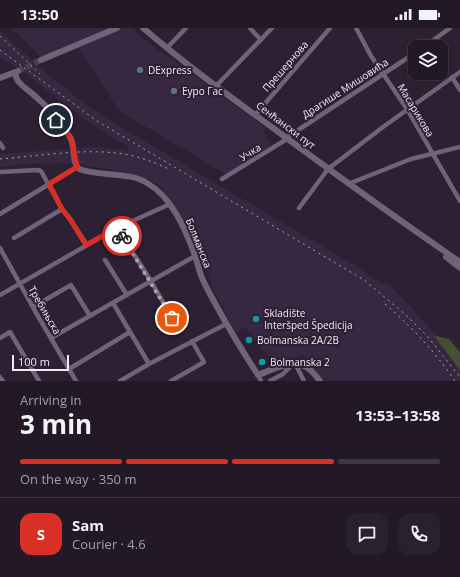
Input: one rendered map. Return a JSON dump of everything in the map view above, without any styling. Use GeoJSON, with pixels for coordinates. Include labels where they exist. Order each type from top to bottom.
{"type":"FeatureCollection","features":[{"type":"Feature","properties":{"kind":"street"},"geometry":{"type":"LineString","coordinates":[[41,60],[117,28]]}},
{"type":"Feature","properties":{"kind":"street","name":"Сенћански пут"},"geometry":{"type":"LineString","coordinates":[[143,28],[216,86],[348,184],[460,262]]}},
{"type":"Feature","properties":{"kind":"street"},"geometry":{"type":"LineString","coordinates":[[167,48],[186,28]]}},
{"type":"Feature","properties":{"kind":"street"},"geometry":{"type":"LineString","coordinates":[[250,28],[261,40]]}},
{"type":"Feature","properties":{"kind":"street"},"geometry":{"type":"LineString","coordinates":[[216,86],[272,28]]}},
{"type":"Feature","properties":{"kind":"street","name":"Прешернова"},"geometry":{"type":"LineString","coordinates":[[255,115],[330,28]]}},
{"type":"Feature","properties":{"kind":"street","name":"Масарикова"},"geometry":{"type":"LineString","coordinates":[[356,28],[371,56],[407,109],[460,201]]}},
{"type":"Feature","properties":{"kind":"street"},"geometry":{"type":"LineString","coordinates":[[434,40],[450,28]]}},
{"type":"Feature","properties":{"kind":"street","name":"Драгише Мишовића"},"geometry":{"type":"LineString","coordinates":[[287,138],[408,58]]}},
{"type":"Feature","properties":{"kind":"street"},"geometry":{"type":"LineString","coordinates":[[0,78],[16,71],[16,78],[20,83],[50,112],[71,138],[74,146],[77,167],[0,214]]}},
{"type":"Feature","properties":{"kind":"street"},"geometry":{"type":"LineString","coordinates":[[299,208],[328,169],[407,109],[460,72]]}},
{"type":"Feature","properties":{"kind":"street"},"geometry":{"type":"LineString","coordinates":[[452,77],[460,90]]}},
{"type":"Feature","properties":{"kind":"street","name":"Учка"},"geometry":{"type":"LineString","coordinates":[[222,179],[287,138]]}},
{"type":"Feature","properties":{"kind":"street"},"geometry":{"type":"LineString","coordinates":[[0,144],[4,148]]}},
{"type":"Feature","properties":{"kind":"street"},"geometry":{"type":"LineString","coordinates":[[348,184],[384,169],[431,153],[460,147]]}},
{"type":"Feature","properties":{"kind":"street","name":"Болманска"},"geometry":{"type":"LineString","coordinates":[[77,167],[83,170],[131,176],[146,181],[161,192],[170,204],[183,228],[195,256],[202,278],[226,324],[259,378]]}},
{"type":"Feature","properties":{"kind":"street"},"geometry":{"type":"LineString","coordinates":[[0,172],[40,170],[62,209],[86,245]]}},
{"type":"Feature","properties":{"kind":"street"},"geometry":{"type":"LineString","coordinates":[[0,295],[117,228],[170,204]]}},
{"type":"Feature","properties":{"kind":"street"},"geometry":{"type":"LineString","coordinates":[[14,238],[62,209]]}},
{"type":"Feature","properties":{"kind":"street"},"geometry":{"type":"LineString","coordinates":[[117,228],[151,281],[179,330]]}},
{"type":"Feature","properties":{"kind":"street","name":"Сенћански пут"},"geometry":{"type":"LineString","coordinates":[[420,235],[460,268]]}},
{"type":"Feature","properties":{"kind":"street","name":"Требињска"},"geometry":{"type":"LineString","coordinates":[[0,248],[76,381]]}},
{"type":"Feature","properties":{"kind":"street"},"geometry":{"type":"LineString","coordinates":[[51,338],[195,256]]}},
{"type":"Feature","properties":{"kind":"street"},"geometry":{"type":"LineString","coordinates":[[104,260],[127,295]]}},
{"type":"Feature","properties":{"kind":"street"},"geometry":{"type":"LineString","coordinates":[[33,307],[71,285],[90,316]]}},
{"type":"Feature","properties":{"kind":"street"},"geometry":{"type":"LineString","coordinates":[[113,303],[149,364]]}},
{"type":"Feature","properties":{"kind":"street"},"geometry":{"type":"LineString","coordinates":[[120,381],[149,364],[226,324]]}},
{"type":"Feature","properties":{"kind":"street"},"geometry":{"type":"LineString","coordinates":[[0,338],[10,332],[39,381]]}},
{"type":"Feature","properties":{"kind":"street"},"geometry":{"type":"LineString","coordinates":[[69,369],[130,332]]}},
{"type":"Feature","properties":{"kind":"street"},"geometry":{"type":"LineString","coordinates":[[170,381],[204,362],[192,341]]}},
{"type":"Feature","properties":{"kind":"street"},"geometry":{"type":"LineString","coordinates":[[270,381],[283,374],[294,365]]}},
{"type":"Feature","properties":{"kind":"street"},"geometry":{"type":"LineString","coordinates":[[294,365],[304,381]]}},
{"type":"Feature","properties":{"kind":"street"},"geometry":{"type":"LineString","coordinates":[[259,378],[283,366],[294,365],[306,367],[320,381]]}},
{"type":"Feature","properties":{"kind":"street"},"geometry":{"type":"LineString","coordinates":[[0,377],[3,381]]}},
{"type":"Feature","properties":{"kind":"shaded area"},"geometry":{"type":"Polygon","coordinates":[[[11,28],[112,28],[42,58],[11,28]]]}},
{"type":"Feature","properties":{"kind":"shaded area"},"geometry":{"type":"Polygon","coordinates":[[[124,28],[134,28],[137,34],[266,128],[263,131],[272,147],[226,174],[119,111],[78,47],[124,28]]]}},
{"type":"Feature","properties":{"kind":"shaded area"},"geometry":{"type":"Polygon","coordinates":[[[0,30],[39,67],[86,105],[112,122],[356,266],[382,284],[389,284],[438,336],[460,367],[460,381],[325,381],[303,355],[274,365],[246,327],[236,333],[212,287],[202,252],[162,188],[152,181],[126,172],[87,166],[79,163],[22,164],[0,167],[0,154],[91,147],[128,151],[129,147],[98,129],[23,72],[0,57],[0,30]]]}},
{"type":"Feature","properties":{"kind":"green space"},"geometry":{"type":"Polygon","coordinates":[[[437,336],[449,339],[460,352],[460,370],[435,337],[437,336]]]}},
{"type":"Feature","properties":{"kind":"tunnel"},"geometry":{"type":"LineString","coordinates":[[18,71],[41,60]]}},
{"type":"Feature","properties":{"kind":"railway"},"geometry":{"type":"LineString","coordinates":[[0,36],[40,74]]}},
{"type":"Feature","properties":{"kind":"railway"},"geometry":{"type":"LineString","coordinates":[[0,50],[97,121],[364,280],[406,315],[428,337],[460,377]]}},
{"type":"Feature","properties":{"kind":"railway"},"geometry":{"type":"LineString","coordinates":[[0,159],[65,153],[98,152],[129,155],[169,169]]}},
{"type":"Feature","properties":{"kind":"railway"},"geometry":{"type":"LineString","coordinates":[[385,304],[423,340],[455,381]]}},
{"type":"Feature","properties":{"kind":"way so far"},"geometry":{"type":"LineString","coordinates":[[122,236],[151,281],[172,318]]}},
{"type":"Feature","properties":{"kind":"place","name":"DExpress"},"geometry":{"type":"Point","coordinates":[140,70]}},
{"type":"Feature","properties":{"kind":"place","name":"Еуро Гас"},"geometry":{"type":"Point","coordinates":[174,91]}},
{"type":"Feature","properties":{"kind":"place","name":"Skladište Interšped Špedicija"},"geometry":{"type":"Point","coordinates":[256,319]}},
{"type":"Feature","properties":{"kind":"place","name":"Bolmanska 2A/2B"},"geometry":{"type":"Point","coordinates":[249,340]}},
{"type":"Feature","properties":{"kind":"place","name":"Bolmanska 2"},"geometry":{"type":"Point","coordinates":[262,362]}},
{"type":"Feature","properties":{"kind":"route"},"geometry":{"type":"LineString","coordinates":[[56,120],[71,138],[74,146],[77,167],[49,184],[62,209],[86,245],[117,228],[122,236]]}}]}
